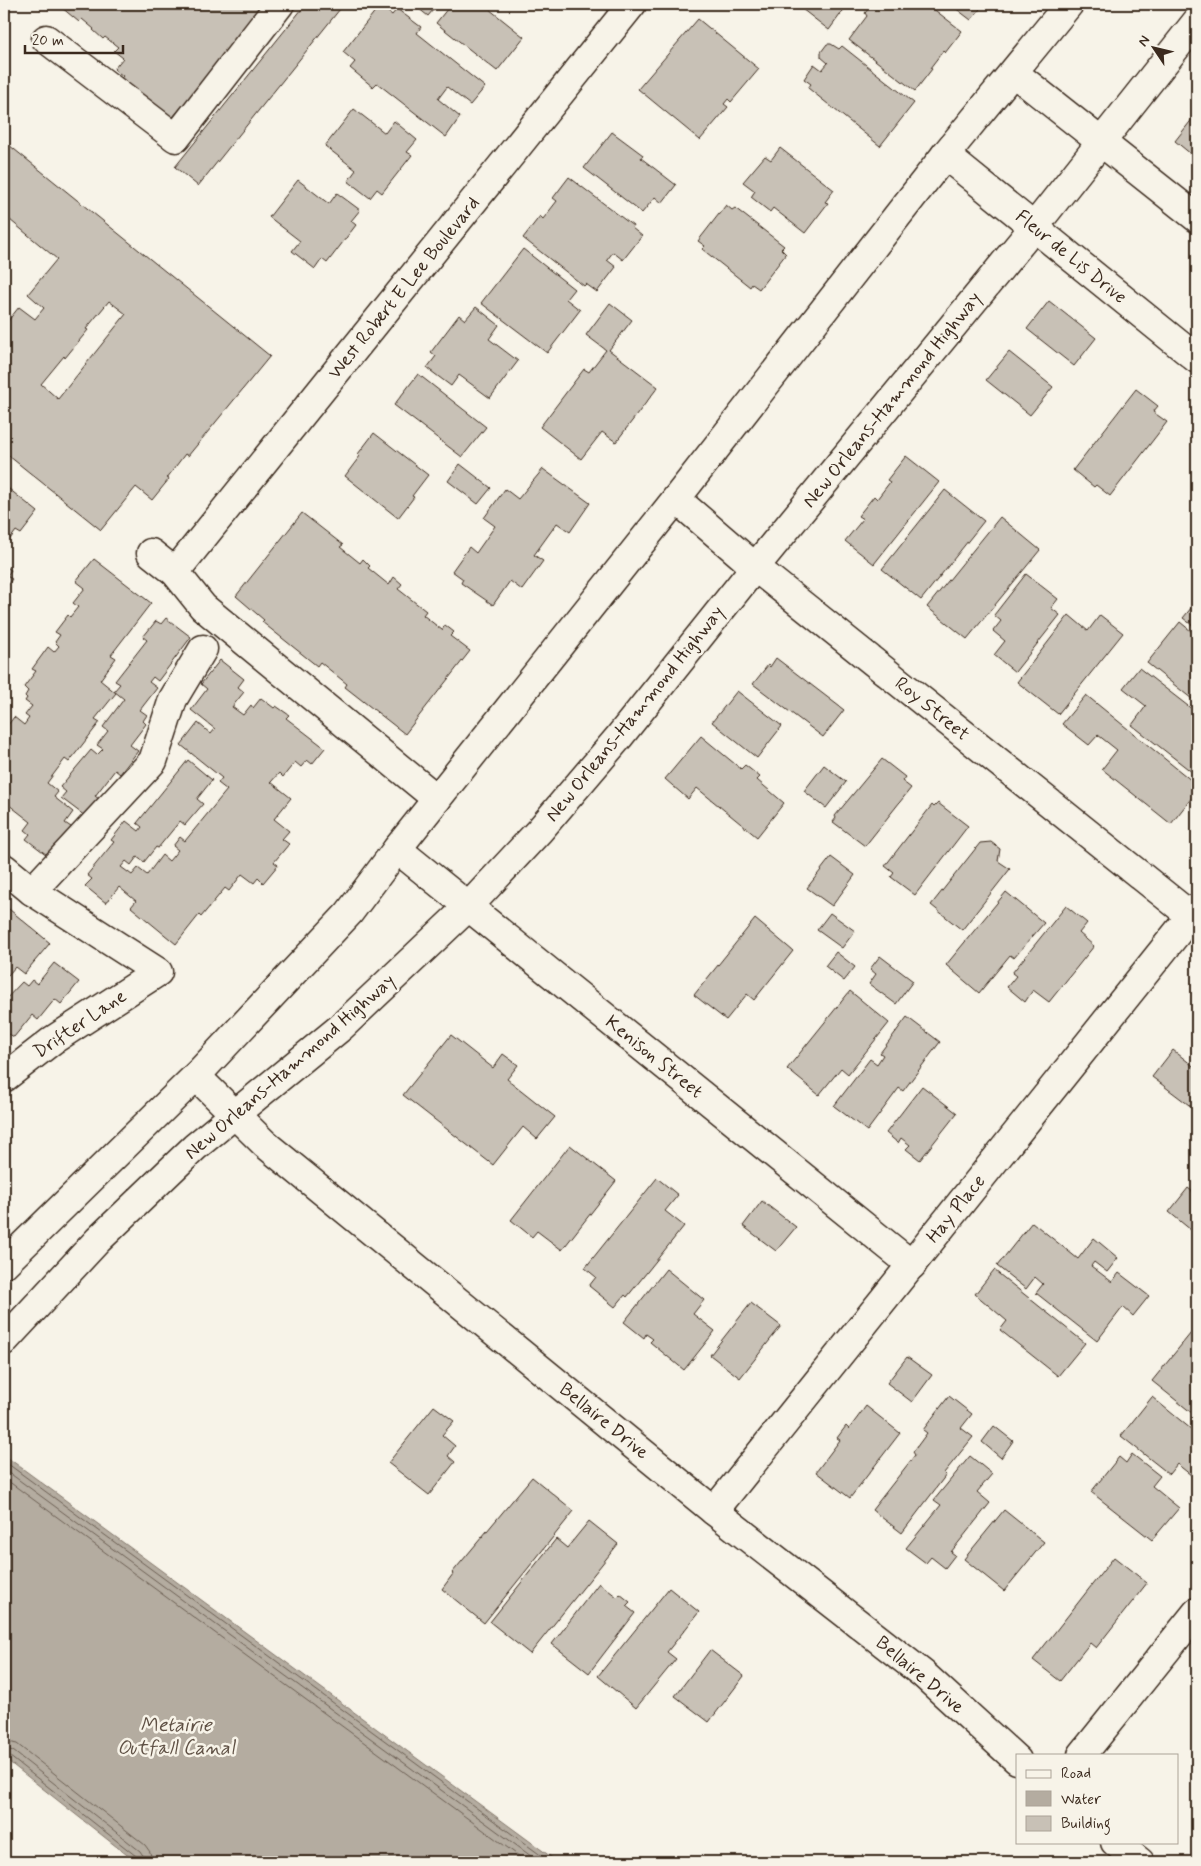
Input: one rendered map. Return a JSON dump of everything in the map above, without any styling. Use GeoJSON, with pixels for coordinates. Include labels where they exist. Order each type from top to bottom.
{"type":"FeatureCollection","features":[{"type":"Feature","properties":{"kind":"street"},"geometry":{"type":"LineString","coordinates":[[46,39],[176,138],[280,4]]}},
{"type":"Feature","properties":{"kind":"street","name":"West Robert E Lee Boulevard"},"geometry":{"type":"LineString","coordinates":[[175,572],[632,4]]}},
{"type":"Feature","properties":{"kind":"street"},"geometry":{"type":"LineString","coordinates":[[4,1264],[196,1076],[350,913],[397,849],[676,499],[944,156],[1069,4]]}},
{"type":"Feature","properties":{"kind":"street","name":"New Orleans-Hammond Highway"},"geometry":{"type":"LineString","coordinates":[[4,1341],[98,1240],[195,1147],[340,1028],[468,907],[539,831],[619,737],[755,567],[1034,228],[1197,21]]}},
{"type":"Feature","properties":{"kind":"street"},"geometry":{"type":"LineString","coordinates":[[1014,73],[1197,218]]}},
{"type":"Feature","properties":{"kind":"street","name":"Fleur de Lis Drive"},"geometry":{"type":"LineString","coordinates":[[944,156],[1197,359]]}},
{"type":"Feature","properties":{"kind":"street","name":"Roy Street"},"geometry":{"type":"LineString","coordinates":[[676,499],[755,567],[1194,912]]}},
{"type":"Feature","properties":{"kind":"street"},"geometry":{"type":"LineString","coordinates":[[151,552],[175,572],[202,607],[437,799]]}},
{"type":"Feature","properties":{"kind":"street"},"geometry":{"type":"LineString","coordinates":[[4,868],[32,892],[153,761],[173,699],[202,649]]}},
{"type":"Feature","properties":{"kind":"street","name":"Kenison Street"},"geometry":{"type":"LineString","coordinates":[[397,849],[912,1264]]}},
{"type":"Feature","properties":{"kind":"street","name":"Drifter Lane"},"geometry":{"type":"LineString","coordinates":[[4,1078],[53,1040],[158,972],[32,892]]}},
{"type":"Feature","properties":{"kind":"street","name":"Hay Place"},"geometry":{"type":"LineString","coordinates":[[714,1511],[1194,912]]}},
{"type":"Feature","properties":{"kind":"street","name":"Bellaire Drive"},"geometry":{"type":"LineString","coordinates":[[196,1076],[265,1144],[714,1511],[922,1674],[1016,1759]]}},
{"type":"Feature","properties":{"kind":"street"},"geometry":{"type":"LineString","coordinates":[[1083,1754],[1197,1612]]}},
{"type":"Feature","properties":{"kind":"street"},"geometry":{"type":"LineString","coordinates":[[1118,1844],[1140,1862]]}},
{"type":"Feature","properties":{"kind":"water","name":"Metairie Outfall Canal"},"geometry":{"type":"Polygon","coordinates":[[[4,1455],[558,1862],[136,1862],[4,1758],[4,1455]]]}},
{"type":"Feature","properties":{"kind":"building"},"geometry":{"type":"Polygon","coordinates":[[[64,4],[265,4],[195,90],[197,91],[185,107],[183,105],[169,122],[118,82],[123,76],[114,69],[123,58],[114,51],[118,47],[105,37],[103,39],[82,19],[79,22],[61,7],[64,4]]]}},
{"type":"Feature","properties":{"kind":"building"},"geometry":{"type":"Polygon","coordinates":[[[306,4],[344,4],[198,186],[175,167],[306,4]]]}},
{"type":"Feature","properties":{"kind":"building"},"geometry":{"type":"Polygon","coordinates":[[[413,4],[438,4],[428,16],[413,4]]]}},
{"type":"Feature","properties":{"kind":"building"},"geometry":{"type":"Polygon","coordinates":[[[443,4],[492,4],[489,9],[524,37],[497,71],[436,23],[448,8],[443,4]]]}},
{"type":"Feature","properties":{"kind":"building"},"geometry":{"type":"Polygon","coordinates":[[[806,4],[848,4],[829,30],[802,9],[806,4]]]}},
{"type":"Feature","properties":{"kind":"building"},"geometry":{"type":"Polygon","coordinates":[[[872,4],[927,4],[962,31],[945,53],[943,51],[915,91],[849,40],[867,16],[865,13],[872,4]]]}},
{"type":"Feature","properties":{"kind":"building"},"geometry":{"type":"Polygon","coordinates":[[[950,4],[984,4],[971,20],[950,4]]]}},
{"type":"Feature","properties":{"kind":"building"},"geometry":{"type":"Polygon","coordinates":[[[380,5],[392,15],[397,9],[421,27],[417,33],[485,87],[470,105],[447,87],[438,99],[460,117],[446,137],[377,83],[373,87],[350,68],[355,62],[343,52],[380,5]]]}},
{"type":"Feature","properties":{"kind":"building"},"geometry":{"type":"Polygon","coordinates":[[[698,19],[759,69],[731,102],[728,99],[724,104],[728,107],[700,140],[638,89],[698,19]]]}},
{"type":"Feature","properties":{"kind":"building"},"geometry":{"type":"Polygon","coordinates":[[[827,44],[831,44],[839,49],[842,46],[914,103],[880,146],[808,88],[811,84],[804,79],[814,64],[822,70],[828,63],[821,57],[821,52],[827,44]]]}},
{"type":"Feature","properties":{"kind":"building"},"geometry":{"type":"Polygon","coordinates":[[[354,109],[385,133],[394,121],[417,140],[407,152],[412,155],[382,193],[377,189],[370,198],[348,181],[356,170],[325,146],[354,109]]]}},
{"type":"Feature","properties":{"kind":"building"},"geometry":{"type":"Polygon","coordinates":[[[1197,113],[1197,159],[1175,141],[1197,113]]]}},
{"type":"Feature","properties":{"kind":"building"},"geometry":{"type":"Polygon","coordinates":[[[612,132],[643,155],[641,158],[676,185],[662,203],[655,197],[642,213],[584,168],[612,132]]]}},
{"type":"Feature","properties":{"kind":"building"},"geometry":{"type":"Polygon","coordinates":[[[4,141],[270,356],[188,456],[185,454],[167,478],[169,479],[152,500],[136,487],[101,530],[4,452],[4,326],[19,307],[35,319],[44,308],[28,294],[57,259],[4,215],[4,141]],[[109,301],[86,329],[88,330],[41,384],[58,399],[126,314],[109,301]]]}},
{"type":"Feature","properties":{"kind":"building"},"geometry":{"type":"Polygon","coordinates":[[[780,148],[834,190],[825,202],[828,203],[805,233],[773,208],[770,212],[751,197],[755,191],[743,182],[765,156],[771,160],[780,148]]]}},
{"type":"Feature","properties":{"kind":"building"},"geometry":{"type":"Polygon","coordinates":[[[569,177],[633,226],[632,228],[642,236],[623,260],[613,252],[607,260],[616,267],[597,292],[586,284],[584,286],[523,238],[540,216],[543,219],[557,201],[553,198],[569,177]]]}},
{"type":"Feature","properties":{"kind":"building"},"geometry":{"type":"Polygon","coordinates":[[[298,180],[329,204],[337,193],[360,210],[351,221],[356,225],[327,263],[322,259],[315,269],[292,251],[300,241],[269,217],[298,180]]]}},
{"type":"Feature","properties":{"kind":"building"},"geometry":{"type":"Polygon","coordinates":[[[726,205],[732,210],[735,208],[784,246],[781,249],[786,254],[759,289],[752,284],[750,287],[702,249],[705,246],[698,241],[726,205]]]}},
{"type":"Feature","properties":{"kind":"building"},"geometry":{"type":"Polygon","coordinates":[[[523,249],[574,289],[566,299],[580,310],[547,353],[481,303],[523,249]]]}},
{"type":"Feature","properties":{"kind":"building"},"geometry":{"type":"Polygon","coordinates":[[[1049,301],[1096,338],[1074,366],[1027,329],[1049,301]]]}},
{"type":"Feature","properties":{"kind":"building"},"geometry":{"type":"Polygon","coordinates":[[[610,303],[632,320],[609,350],[658,387],[616,442],[602,432],[581,459],[540,427],[584,369],[589,372],[606,350],[586,335],[610,303]]]}},
{"type":"Feature","properties":{"kind":"building"},"geometry":{"type":"Polygon","coordinates":[[[476,307],[499,325],[489,339],[518,361],[490,398],[459,375],[451,386],[427,368],[436,356],[431,352],[459,315],[465,320],[476,307]]]}},
{"type":"Feature","properties":{"kind":"building"},"geometry":{"type":"Polygon","coordinates":[[[1009,352],[1053,387],[1030,415],[986,380],[1009,352]]]}},
{"type":"Feature","properties":{"kind":"building"},"geometry":{"type":"Polygon","coordinates":[[[418,374],[486,427],[462,457],[394,405],[418,374]]]}},
{"type":"Feature","properties":{"kind":"building"},"geometry":{"type":"Polygon","coordinates":[[[1136,389],[1158,406],[1153,412],[1167,422],[1110,496],[1096,485],[1094,487],[1073,470],[1136,389]]]}},
{"type":"Feature","properties":{"kind":"building"},"geometry":{"type":"Polygon","coordinates":[[[374,433],[428,475],[398,518],[345,476],[360,456],[358,454],[374,433]]]}},
{"type":"Feature","properties":{"kind":"building"},"geometry":{"type":"Polygon","coordinates":[[[906,456],[939,482],[874,564],[845,541],[863,519],[858,516],[874,496],[877,499],[890,482],[887,480],[906,456]]]}},
{"type":"Feature","properties":{"kind":"building"},"geometry":{"type":"Polygon","coordinates":[[[460,464],[491,488],[478,504],[448,481],[460,464]]]}},
{"type":"Feature","properties":{"kind":"building"},"geometry":{"type":"Polygon","coordinates":[[[543,469],[590,503],[570,532],[557,523],[534,555],[543,561],[522,590],[510,581],[493,605],[461,583],[463,579],[452,571],[469,547],[476,553],[495,526],[484,518],[505,489],[518,499],[543,469]]]}},
{"type":"Feature","properties":{"kind":"building"},"geometry":{"type":"Polygon","coordinates":[[[4,485],[38,512],[21,534],[16,531],[4,547],[4,485]]]}},
{"type":"Feature","properties":{"kind":"building"},"geometry":{"type":"Polygon","coordinates":[[[945,490],[984,521],[921,600],[882,569],[945,490]]]}},
{"type":"Feature","properties":{"kind":"building"},"geometry":{"type":"Polygon","coordinates":[[[302,513],[343,545],[340,547],[360,563],[363,559],[370,566],[368,568],[389,585],[394,577],[402,584],[398,589],[426,611],[423,615],[442,630],[445,625],[454,632],[450,636],[470,651],[405,734],[345,687],[347,684],[320,662],[317,666],[262,622],[264,620],[236,596],[302,513]]]}},
{"type":"Feature","properties":{"kind":"building"},"geometry":{"type":"Polygon","coordinates":[[[1000,517],[1040,550],[967,639],[927,607],[1000,517]]]}},
{"type":"Feature","properties":{"kind":"building"},"geometry":{"type":"Polygon","coordinates":[[[94,559],[151,603],[111,655],[116,658],[100,680],[116,693],[95,719],[100,722],[69,762],[65,759],[47,783],[58,792],[54,797],[73,812],[65,823],[74,829],[55,853],[51,849],[47,855],[26,839],[30,834],[25,830],[31,822],[4,801],[4,730],[14,717],[24,725],[29,718],[25,715],[32,706],[25,701],[28,691],[24,687],[36,671],[32,669],[48,647],[54,652],[59,646],[55,642],[60,635],[55,632],[68,615],[70,617],[78,607],[73,603],[85,588],[76,581],[94,559]]]}},
{"type":"Feature","properties":{"kind":"building"},"geometry":{"type":"Polygon","coordinates":[[[4,565],[11,570],[7,576],[12,579],[4,589],[4,565]]]}},
{"type":"Feature","properties":{"kind":"building"},"geometry":{"type":"Polygon","coordinates":[[[1026,574],[1058,599],[1051,608],[1060,615],[1015,672],[994,655],[1005,641],[993,631],[1001,621],[994,615],[1026,574]]]}},
{"type":"Feature","properties":{"kind":"building"},"geometry":{"type":"Polygon","coordinates":[[[1192,607],[1197,611],[1197,629],[1183,618],[1192,607]]]}},
{"type":"Feature","properties":{"kind":"building"},"geometry":{"type":"Polygon","coordinates":[[[1069,615],[1088,631],[1100,615],[1123,633],[1058,714],[1017,682],[1069,615]]]}},
{"type":"Feature","properties":{"kind":"building"},"geometry":{"type":"Polygon","coordinates":[[[166,618],[191,637],[158,681],[153,677],[149,682],[157,688],[140,710],[147,715],[143,721],[146,724],[130,745],[138,751],[120,774],[115,770],[95,796],[99,799],[85,816],[61,798],[66,792],[60,787],[91,750],[97,755],[103,749],[97,745],[108,731],[103,727],[124,699],[114,691],[120,684],[115,681],[147,640],[143,637],[156,621],[161,624],[166,618]]]}},
{"type":"Feature","properties":{"kind":"building"},"geometry":{"type":"Polygon","coordinates":[[[1180,622],[1197,636],[1197,703],[1147,663],[1180,622]]]}},
{"type":"Feature","properties":{"kind":"building"},"geometry":{"type":"Polygon","coordinates":[[[776,658],[844,710],[823,737],[753,684],[776,658]]]}},
{"type":"Feature","properties":{"kind":"building"},"geometry":{"type":"Polygon","coordinates":[[[220,660],[244,679],[238,687],[244,692],[232,707],[243,715],[251,705],[253,708],[261,698],[274,708],[276,706],[289,715],[286,718],[325,748],[312,764],[307,760],[301,767],[295,762],[283,777],[279,773],[271,782],[291,798],[274,819],[289,831],[282,839],[289,844],[274,862],[278,865],[263,883],[258,878],[254,883],[242,874],[229,891],[225,888],[201,917],[199,915],[176,944],[131,907],[136,901],[119,887],[106,903],[85,886],[92,879],[87,875],[114,842],[111,840],[126,821],[139,831],[142,827],[137,823],[188,760],[212,780],[197,799],[203,804],[185,825],[180,821],[144,862],[137,857],[131,865],[126,861],[121,867],[132,875],[138,868],[147,875],[162,855],[169,861],[178,850],[173,846],[180,837],[185,841],[227,790],[218,783],[222,778],[181,745],[198,723],[211,734],[215,729],[191,710],[207,689],[201,684],[220,660]]]}},
{"type":"Feature","properties":{"kind":"building"},"geometry":{"type":"Polygon","coordinates":[[[1139,668],[1197,713],[1197,776],[1132,725],[1146,706],[1123,688],[1139,668]]]}},
{"type":"Feature","properties":{"kind":"building"},"geometry":{"type":"Polygon","coordinates":[[[737,691],[782,726],[757,758],[712,722],[737,691]]]}},
{"type":"Feature","properties":{"kind":"building"},"geometry":{"type":"Polygon","coordinates":[[[1086,695],[1197,785],[1197,791],[1171,824],[1102,769],[1117,750],[1098,735],[1089,745],[1062,724],[1086,695]]]}},
{"type":"Feature","properties":{"kind":"building"},"geometry":{"type":"Polygon","coordinates":[[[701,736],[741,769],[745,765],[760,777],[757,780],[784,803],[757,837],[697,788],[688,799],[665,779],[701,736]]]}},
{"type":"Feature","properties":{"kind":"building"},"geometry":{"type":"Polygon","coordinates":[[[882,759],[905,777],[902,781],[911,788],[865,846],[833,822],[836,818],[835,816],[882,759]]]}},
{"type":"Feature","properties":{"kind":"building"},"geometry":{"type":"Polygon","coordinates":[[[824,765],[846,782],[826,808],[804,791],[824,765]]]}},
{"type":"Feature","properties":{"kind":"building"},"geometry":{"type":"Polygon","coordinates":[[[938,803],[968,826],[915,895],[891,877],[894,873],[885,866],[932,805],[934,807],[938,803]]]}},
{"type":"Feature","properties":{"kind":"building"},"geometry":{"type":"Polygon","coordinates":[[[991,842],[1000,849],[998,861],[1010,869],[962,930],[931,905],[980,843],[991,842]]]}},
{"type":"Feature","properties":{"kind":"building"},"geometry":{"type":"Polygon","coordinates":[[[831,857],[855,875],[832,906],[807,888],[831,857]]]}},
{"type":"Feature","properties":{"kind":"building"},"geometry":{"type":"Polygon","coordinates":[[[1006,892],[1044,923],[1014,958],[1010,955],[979,993],[946,965],[1006,892]]]}},
{"type":"Feature","properties":{"kind":"building"},"geometry":{"type":"Polygon","coordinates":[[[4,905],[50,943],[24,974],[15,967],[4,980],[4,905]]]}},
{"type":"Feature","properties":{"kind":"building"},"geometry":{"type":"Polygon","coordinates":[[[1066,906],[1087,923],[1079,933],[1094,946],[1049,1002],[1033,990],[1025,1002],[1007,987],[1016,976],[1012,973],[1066,906]]]}},
{"type":"Feature","properties":{"kind":"building"},"geometry":{"type":"Polygon","coordinates":[[[830,913],[855,931],[842,948],[817,930],[830,913]]]}},
{"type":"Feature","properties":{"kind":"building"},"geometry":{"type":"Polygon","coordinates":[[[755,919],[793,951],[754,1000],[747,994],[726,1020],[694,995],[755,919]]]}},
{"type":"Feature","properties":{"kind":"building"},"geometry":{"type":"Polygon","coordinates":[[[836,952],[855,967],[844,981],[825,966],[836,952]]]}},
{"type":"Feature","properties":{"kind":"building"},"geometry":{"type":"Polygon","coordinates":[[[880,956],[913,981],[896,1004],[869,984],[876,974],[870,969],[880,956]]]}},
{"type":"Feature","properties":{"kind":"building"},"geometry":{"type":"Polygon","coordinates":[[[54,963],[79,982],[61,1004],[55,999],[38,1020],[32,1015],[14,1037],[9,1034],[4,1041],[4,1001],[22,982],[27,986],[32,980],[37,984],[54,963]]]}},
{"type":"Feature","properties":{"kind":"building"},"geometry":{"type":"Polygon","coordinates":[[[850,991],[889,1023],[848,1074],[841,1068],[819,1095],[787,1069],[850,991]]]}},
{"type":"Feature","properties":{"kind":"building"},"geometry":{"type":"Polygon","coordinates":[[[907,1017],[940,1042],[903,1091],[899,1088],[867,1131],[834,1106],[870,1059],[877,1064],[883,1055],[880,1053],[907,1017]]]}},
{"type":"Feature","properties":{"kind":"building"},"geometry":{"type":"Polygon","coordinates":[[[451,1035],[493,1068],[503,1054],[518,1065],[507,1079],[555,1117],[537,1139],[523,1127],[493,1165],[403,1095],[451,1035]]]}},
{"type":"Feature","properties":{"kind":"building"},"geometry":{"type":"Polygon","coordinates":[[[1173,1050],[1197,1069],[1197,1111],[1152,1077],[1173,1050]]]}},
{"type":"Feature","properties":{"kind":"building"},"geometry":{"type":"Polygon","coordinates":[[[922,1086],[957,1113],[920,1160],[906,1149],[910,1145],[901,1138],[898,1143],[886,1133],[922,1086]]]}},
{"type":"Feature","properties":{"kind":"building"},"geometry":{"type":"Polygon","coordinates":[[[570,1145],[616,1181],[562,1250],[537,1231],[532,1237],[511,1220],[570,1145]]]}},
{"type":"Feature","properties":{"kind":"building"},"geometry":{"type":"Polygon","coordinates":[[[657,1178],[678,1195],[665,1211],[684,1226],[627,1297],[625,1295],[615,1307],[589,1286],[596,1277],[585,1268],[657,1178]]]}},
{"type":"Feature","properties":{"kind":"building"},"geometry":{"type":"Polygon","coordinates":[[[1188,1188],[1197,1195],[1197,1235],[1169,1212],[1188,1188]]]}},
{"type":"Feature","properties":{"kind":"building"},"geometry":{"type":"Polygon","coordinates":[[[762,1201],[796,1227],[776,1251],[743,1226],[762,1201]]]}},
{"type":"Feature","properties":{"kind":"building"},"geometry":{"type":"Polygon","coordinates":[[[1032,1222],[1078,1259],[1094,1238],[1118,1258],[1107,1272],[1094,1262],[1091,1266],[1112,1282],[1119,1273],[1149,1296],[1133,1316],[1123,1307],[1097,1341],[1036,1293],[1043,1284],[1035,1277],[1026,1289],[997,1266],[1032,1222]]]}},
{"type":"Feature","properties":{"kind":"building"},"geometry":{"type":"Polygon","coordinates":[[[666,1269],[704,1300],[693,1314],[715,1331],[684,1370],[650,1342],[653,1339],[646,1334],[644,1338],[624,1322],[666,1269]]]}},
{"type":"Feature","properties":{"kind":"building"},"geometry":{"type":"Polygon","coordinates":[[[994,1270],[1085,1343],[1058,1376],[1000,1330],[1007,1321],[975,1294],[994,1270]]]}},
{"type":"Feature","properties":{"kind":"building"},"geometry":{"type":"Polygon","coordinates":[[[751,1303],[781,1326],[740,1378],[710,1355],[751,1303]]]}},
{"type":"Feature","properties":{"kind":"building"},"geometry":{"type":"Polygon","coordinates":[[[1191,1333],[1197,1338],[1197,1417],[1152,1381],[1191,1333]]]}},
{"type":"Feature","properties":{"kind":"building"},"geometry":{"type":"Polygon","coordinates":[[[907,1357],[932,1375],[912,1402],[887,1383],[907,1357]]]}},
{"type":"Feature","properties":{"kind":"building"},"geometry":{"type":"Polygon","coordinates":[[[949,1396],[972,1414],[961,1428],[973,1437],[944,1473],[946,1475],[902,1533],[872,1510],[915,1455],[913,1452],[927,1433],[923,1430],[949,1396]]]}},
{"type":"Feature","properties":{"kind":"building"},"geometry":{"type":"Polygon","coordinates":[[[1152,1397],[1197,1434],[1196,1479],[1177,1464],[1169,1474],[1121,1436],[1152,1397]]]}},
{"type":"Feature","properties":{"kind":"building"},"geometry":{"type":"Polygon","coordinates":[[[434,1406],[454,1421],[442,1435],[455,1446],[448,1456],[455,1462],[429,1495],[388,1463],[434,1406]]]}},
{"type":"Feature","properties":{"kind":"building"},"geometry":{"type":"Polygon","coordinates":[[[866,1406],[900,1433],[850,1498],[816,1472],[840,1440],[837,1438],[846,1426],[849,1429],[866,1406]]]}},
{"type":"Feature","properties":{"kind":"building"},"geometry":{"type":"Polygon","coordinates":[[[994,1426],[1013,1441],[1001,1458],[982,1442],[994,1426]]]}},
{"type":"Feature","properties":{"kind":"building"},"geometry":{"type":"Polygon","coordinates":[[[1132,1454],[1160,1476],[1152,1486],[1179,1508],[1152,1540],[1091,1492],[1119,1457],[1126,1463],[1132,1454]]]}},
{"type":"Feature","properties":{"kind":"building"},"geometry":{"type":"Polygon","coordinates":[[[970,1456],[992,1474],[977,1492],[990,1503],[951,1552],[955,1555],[945,1568],[931,1557],[926,1563],[906,1548],[941,1505],[934,1500],[970,1456]]]}},
{"type":"Feature","properties":{"kind":"building"},"geometry":{"type":"Polygon","coordinates":[[[532,1477],[574,1511],[484,1623],[442,1589],[452,1573],[532,1477]]]}},
{"type":"Feature","properties":{"kind":"building"},"geometry":{"type":"Polygon","coordinates":[[[1004,1510],[1044,1542],[1004,1591],[964,1559],[1004,1510]]]}},
{"type":"Feature","properties":{"kind":"building"},"geometry":{"type":"Polygon","coordinates":[[[589,1521],[618,1544],[530,1654],[490,1622],[556,1539],[567,1548],[589,1521]]]}},
{"type":"Feature","properties":{"kind":"building"},"geometry":{"type":"Polygon","coordinates":[[[1114,1557],[1147,1583],[1096,1648],[1090,1643],[1060,1681],[1033,1660],[1114,1557]]]}},
{"type":"Feature","properties":{"kind":"building"},"geometry":{"type":"Polygon","coordinates":[[[599,1583],[617,1597],[620,1594],[630,1602],[626,1606],[635,1613],[589,1673],[552,1644],[599,1583]]]}},
{"type":"Feature","properties":{"kind":"building"},"geometry":{"type":"Polygon","coordinates":[[[669,1588],[699,1612],[667,1652],[676,1659],[636,1708],[598,1676],[669,1588]]]}},
{"type":"Feature","properties":{"kind":"building"},"geometry":{"type":"Polygon","coordinates":[[[710,1650],[744,1676],[709,1722],[675,1696],[710,1650]]]}}]}
